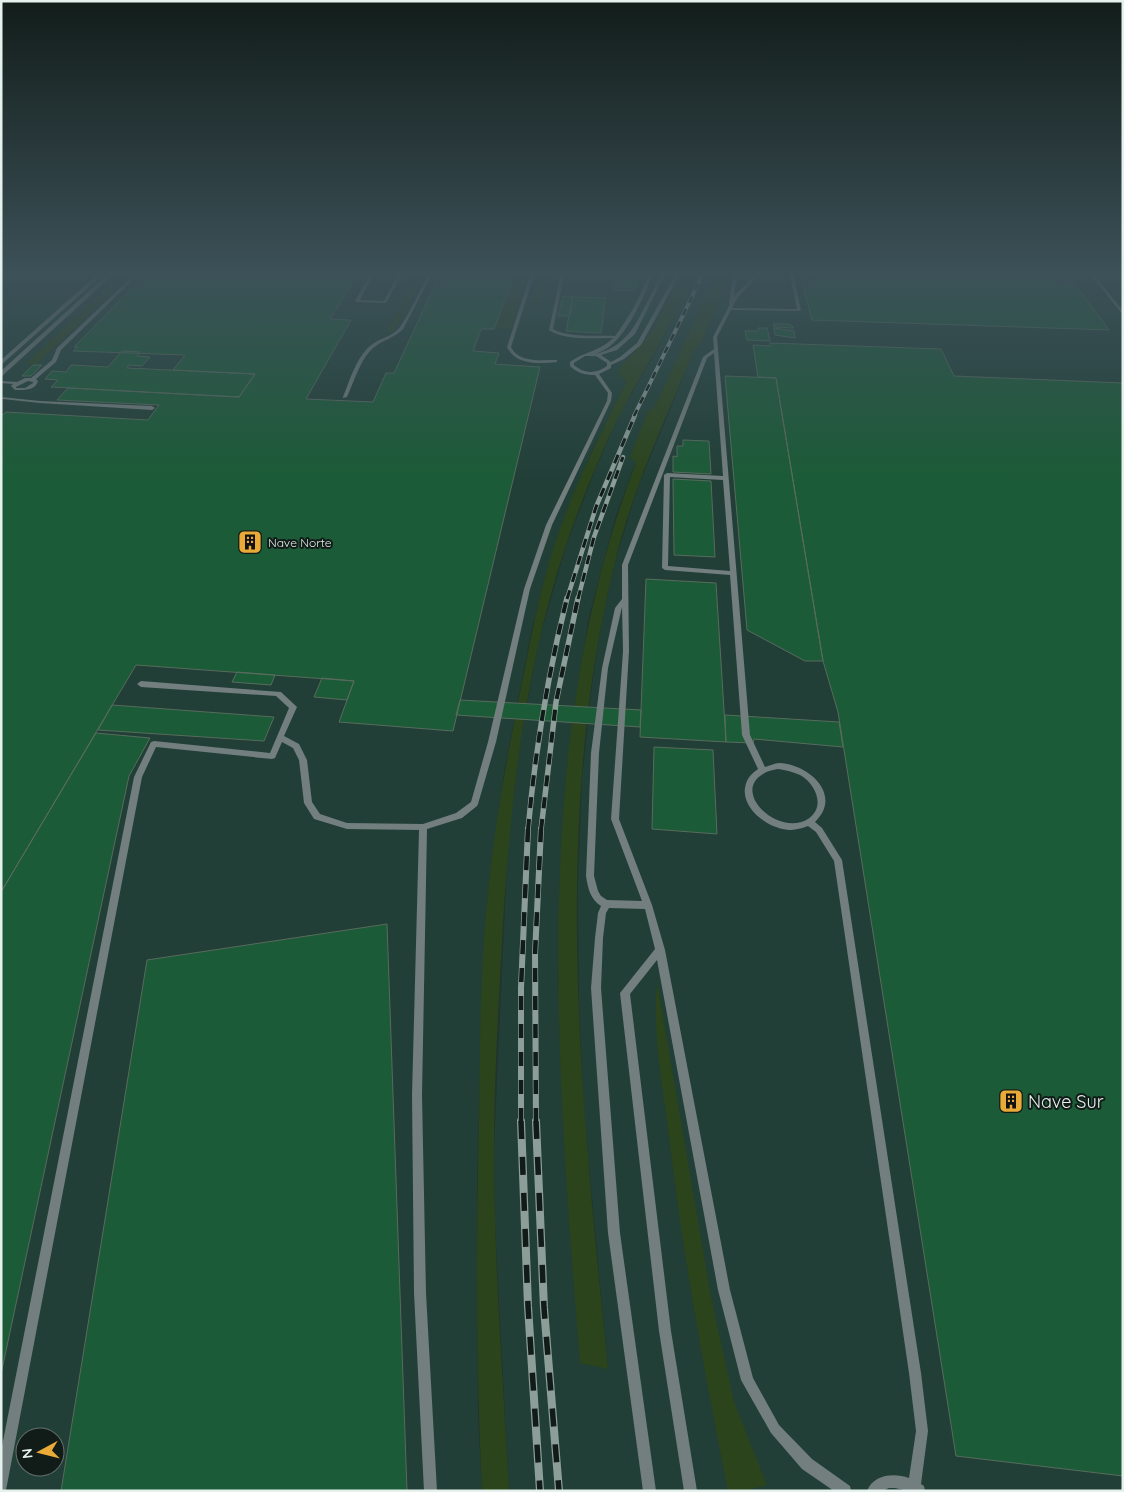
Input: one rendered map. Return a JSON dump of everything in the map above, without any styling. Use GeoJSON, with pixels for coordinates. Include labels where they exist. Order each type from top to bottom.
{"type":"FeatureCollection","features":[{"type":"Feature","properties":{"kind":"street"},"geometry":{"type":"LineString","coordinates":[[1,363],[25,342]]}},
{"type":"Feature","properties":{"kind":"street"},"geometry":{"type":"LineString","coordinates":[[1,375],[37,342]]}},
{"type":"Feature","properties":{"kind":"lane"},"geometry":{"type":"LineString","coordinates":[[2,398],[15,386],[32,380],[54,361],[59,349],[67,342]]}},
{"type":"Feature","properties":{"kind":"lane"},"geometry":{"type":"LineString","coordinates":[[344,397],[367,352],[373,345],[381,342]]}},
{"type":"Feature","properties":{"kind":"lane"},"geometry":{"type":"LineString","coordinates":[[511,342],[510,351],[517,358],[554,361]]}},
{"type":"Feature","properties":{"kind":"lane"},"geometry":{"type":"LineString","coordinates":[[611,342],[604,348],[574,359],[572,365],[578,371],[596,373],[606,370],[630,342]]}},
{"type":"Feature","properties":{"kind":"lane"},"geometry":{"type":"LineString","coordinates":[[587,355],[597,355],[615,350],[623,342]]}},
{"type":"Feature","properties":{"kind":"lane"},"geometry":{"type":"LineString","coordinates":[[610,363],[622,358],[641,342]]}},
{"type":"Feature","properties":{"kind":"lane"},"geometry":{"type":"LineString","coordinates":[[715,342],[746,735],[762,770]]}},
{"type":"Feature","properties":{"kind":"lane"},"geometry":{"type":"LineString","coordinates":[[716,350],[705,357],[625,565],[626,651],[616,819],[648,904],[660,950],[724,1290],[747,1380],[775,1429],[807,1464],[845,1491]]}},
{"type":"Feature","properties":{"kind":"lane"},"geometry":{"type":"LineString","coordinates":[[597,355],[610,363]]}},
{"type":"Feature","properties":{"kind":"lane"},"geometry":{"type":"LineString","coordinates":[[280,737],[296,746],[303,760],[308,803],[317,817],[347,826],[423,827],[459,816],[474,804],[492,742],[527,589],[549,525],[609,401],[610,394],[596,373]]}},
{"type":"Feature","properties":{"kind":"lane"},"geometry":{"type":"LineString","coordinates":[[1,382],[15,386],[32,387],[36,382],[32,380]]}},
{"type":"Feature","properties":{"kind":"lane"},"geometry":{"type":"LineString","coordinates":[[2,398],[152,408]]}},
{"type":"Feature","properties":{"kind":"lane"},"geometry":{"type":"LineString","coordinates":[[725,478],[667,475],[665,568],[734,573]]}},
{"type":"Feature","properties":{"kind":"lane"},"geometry":{"type":"LineString","coordinates":[[625,600],[618,608],[605,668],[595,753],[590,876],[592,892],[598,901],[606,904],[648,904]]}},
{"type":"Feature","properties":{"kind":"lane"},"geometry":{"type":"LineString","coordinates":[[1,1485],[138,777],[154,744],[272,756],[292,707],[278,694],[141,684]]}},
{"type":"Feature","properties":{"kind":"lane"},"geometry":{"type":"LineString","coordinates":[[778,766],[791,768],[811,778],[821,793],[823,802],[816,817],[809,822],[800,826],[784,826],[768,820],[759,814],[752,805],[748,789],[751,780],[762,770],[778,766]]}},
{"type":"Feature","properties":{"kind":"lane"},"geometry":{"type":"LineString","coordinates":[[809,822],[819,830],[838,860],[922,1431],[916,1488],[893,1480],[875,1487],[873,1491]]}},
{"type":"Feature","properties":{"kind":"lane"},"geometry":{"type":"LineString","coordinates":[[423,827],[417,1095],[420,1293],[430,1491]]}},
{"type":"Feature","properties":{"kind":"lane"},"geometry":{"type":"LineString","coordinates":[[606,904],[602,913],[599,938],[596,988],[613,1213],[650,1491]]}},
{"type":"Feature","properties":{"kind":"lane"},"geometry":{"type":"LineString","coordinates":[[660,950],[625,993],[666,1331],[691,1491]]}},
{"type":"Feature","properties":{"kind":"shaded area"},"geometry":{"type":"Polygon","coordinates":[[[1,342],[643,342],[617,371],[626,382],[592,450],[557,538],[531,633],[504,773],[488,896],[481,1041],[477,1184],[478,1416],[482,1491],[1,1491],[1,342]]]}},
{"type":"Feature","properties":{"kind":"shaded area"},"geometry":{"type":"Polygon","coordinates":[[[685,342],[654,409],[648,411],[636,462],[616,515],[588,620],[570,753],[563,827],[558,983],[608,1369],[584,1112],[579,1004],[578,884],[582,778],[592,685],[602,619],[613,568],[638,487],[697,345],[700,345],[701,342],[1123,342],[1123,1491],[509,1491],[495,1225],[494,1148],[508,840],[521,737],[538,644],[566,546],[595,470],[620,414],[661,343],[685,342]]]}},
{"type":"Feature","properties":{"kind":"green space"},"geometry":{"type":"Polygon","coordinates":[[[49,342],[60,342],[36,365],[26,363],[49,342]]]}},
{"type":"Feature","properties":{"kind":"green space"},"geometry":{"type":"Polygon","coordinates":[[[643,342],[660,342],[606,443],[578,511],[552,591],[540,638],[522,732],[506,875],[498,1008],[494,1122],[497,1278],[509,1491],[482,1491],[477,1306],[477,1214],[481,1008],[488,894],[501,796],[535,617],[545,577],[564,518],[589,459],[626,382],[617,371],[643,342]]]}},
{"type":"Feature","properties":{"kind":"green space"},"geometry":{"type":"Polygon","coordinates":[[[685,342],[701,342],[700,345],[697,345],[661,428],[639,484],[620,541],[594,668],[582,768],[577,868],[582,1070],[589,1170],[608,1369],[580,1363],[564,1138],[559,1023],[559,908],[565,793],[578,680],[602,570],[636,463],[630,457],[648,411],[654,408],[685,342]]]}},
{"type":"Feature","properties":{"kind":"green space"},"geometry":{"type":"Polygon","coordinates":[[[657,982],[711,1297],[734,1402],[767,1485],[744,1491],[728,1491],[694,1310],[658,1055],[656,1019],[657,982]]]}},
{"type":"Feature","properties":{"kind":"building","name":"Nave Norte"},"geometry":{"type":"Polygon","coordinates":[[[79,342],[339,342],[306,399],[373,402],[386,373],[394,373],[409,342],[476,342],[473,351],[499,353],[495,364],[540,367],[453,731],[339,722],[354,681],[136,665],[1,892],[1,416],[6,412],[148,420],[159,405],[57,400],[68,388],[239,397],[255,374],[173,370],[185,355],[73,351],[78,347],[74,347],[79,342]]]}},
{"type":"Feature","properties":{"kind":"building","name":"Nave Sur"},"geometry":{"type":"Polygon","coordinates":[[[770,343],[941,349],[954,376],[1123,383],[1123,1476],[956,1456],[838,712],[823,661],[776,378],[758,377],[753,345],[770,346],[770,343]]]}},
{"type":"Feature","properties":{"kind":"building"},"geometry":{"type":"Polygon","coordinates":[[[122,351],[140,352],[137,356],[150,357],[142,366],[129,365],[127,368],[255,374],[239,397],[51,387],[58,380],[45,379],[52,371],[66,372],[71,365],[108,367],[122,351]]]}},
{"type":"Feature","properties":{"kind":"building"},"geometry":{"type":"Polygon","coordinates":[[[33,365],[42,365],[31,376],[22,376],[33,365]]]}},
{"type":"Feature","properties":{"kind":"building"},"geometry":{"type":"Polygon","coordinates":[[[725,376],[776,378],[823,661],[805,661],[747,630],[725,376]]]}},
{"type":"Feature","properties":{"kind":"building"},"geometry":{"type":"Polygon","coordinates":[[[683,440],[709,441],[711,474],[673,472],[673,456],[677,457],[677,446],[683,446],[683,440]]]}},
{"type":"Feature","properties":{"kind":"building"},"geometry":{"type":"Polygon","coordinates":[[[673,479],[711,481],[715,557],[674,555],[673,479]]]}},
{"type":"Feature","properties":{"kind":"building"},"geometry":{"type":"Polygon","coordinates":[[[646,579],[716,583],[726,742],[640,737],[646,579]]]}},
{"type":"Feature","properties":{"kind":"building"},"geometry":{"type":"Polygon","coordinates":[[[237,672],[275,675],[271,685],[232,682],[237,672]]]}},
{"type":"Feature","properties":{"kind":"building"},"geometry":{"type":"Polygon","coordinates":[[[322,678],[354,681],[347,700],[314,697],[322,678]]]}},
{"type":"Feature","properties":{"kind":"building"},"geometry":{"type":"Polygon","coordinates":[[[460,700],[641,710],[640,727],[456,715],[460,700]]]}},
{"type":"Feature","properties":{"kind":"building"},"geometry":{"type":"Polygon","coordinates":[[[112,705],[274,717],[264,741],[98,730],[112,705]]]}},
{"type":"Feature","properties":{"kind":"building"},"geometry":{"type":"Polygon","coordinates":[[[725,715],[839,722],[843,747],[754,739],[753,743],[726,742],[725,715]]]}},
{"type":"Feature","properties":{"kind":"building"},"geometry":{"type":"Polygon","coordinates":[[[96,733],[150,738],[129,776],[1,1374],[1,892],[96,733]]]}},
{"type":"Feature","properties":{"kind":"building"},"geometry":{"type":"Polygon","coordinates":[[[654,747],[713,750],[717,834],[652,829],[654,747]]]}},
{"type":"Feature","properties":{"kind":"building"},"geometry":{"type":"Polygon","coordinates":[[[387,924],[407,1491],[61,1491],[63,1477],[65,1477],[65,1466],[147,960],[387,924]]]}},
{"type":"Feature","properties":{"kind":"railway"},"geometry":{"type":"LineString","coordinates":[[634,416],[670,342]]}},
{"type":"Feature","properties":{"kind":"railway"},"geometry":{"type":"LineString","coordinates":[[567,599],[596,507],[635,415]]}},
{"type":"Feature","properties":{"kind":"railway"},"geometry":{"type":"LineString","coordinates":[[578,599],[594,537],[623,457]]}},
{"type":"Feature","properties":{"kind":"railway"},"geometry":{"type":"LineString","coordinates":[[528,830],[534,771],[543,713],[567,598]]}},
{"type":"Feature","properties":{"kind":"railway"},"geometry":{"type":"LineString","coordinates":[[541,830],[556,702],[578,598]]}},
{"type":"Feature","properties":{"kind":"railway"},"geometry":{"type":"LineString","coordinates":[[521,1121],[521,988],[528,829]]}},
{"type":"Feature","properties":{"kind":"railway"},"geometry":{"type":"LineString","coordinates":[[536,1122],[535,954],[541,829]]}},
{"type":"Feature","properties":{"kind":"railway"},"geometry":{"type":"LineString","coordinates":[[521,1121],[528,1306],[540,1491]]}},
{"type":"Feature","properties":{"kind":"railway"},"geometry":{"type":"LineString","coordinates":[[536,1121],[544,1308],[559,1491]]}},
{"type":"Feature","properties":{"kind":"place","name":"Nave Norte"},"geometry":{"type":"Point","coordinates":[250,542]}},
{"type":"Feature","properties":{"kind":"place","name":"Nave Sur"},"geometry":{"type":"Point","coordinates":[1011,1101]}}]}
